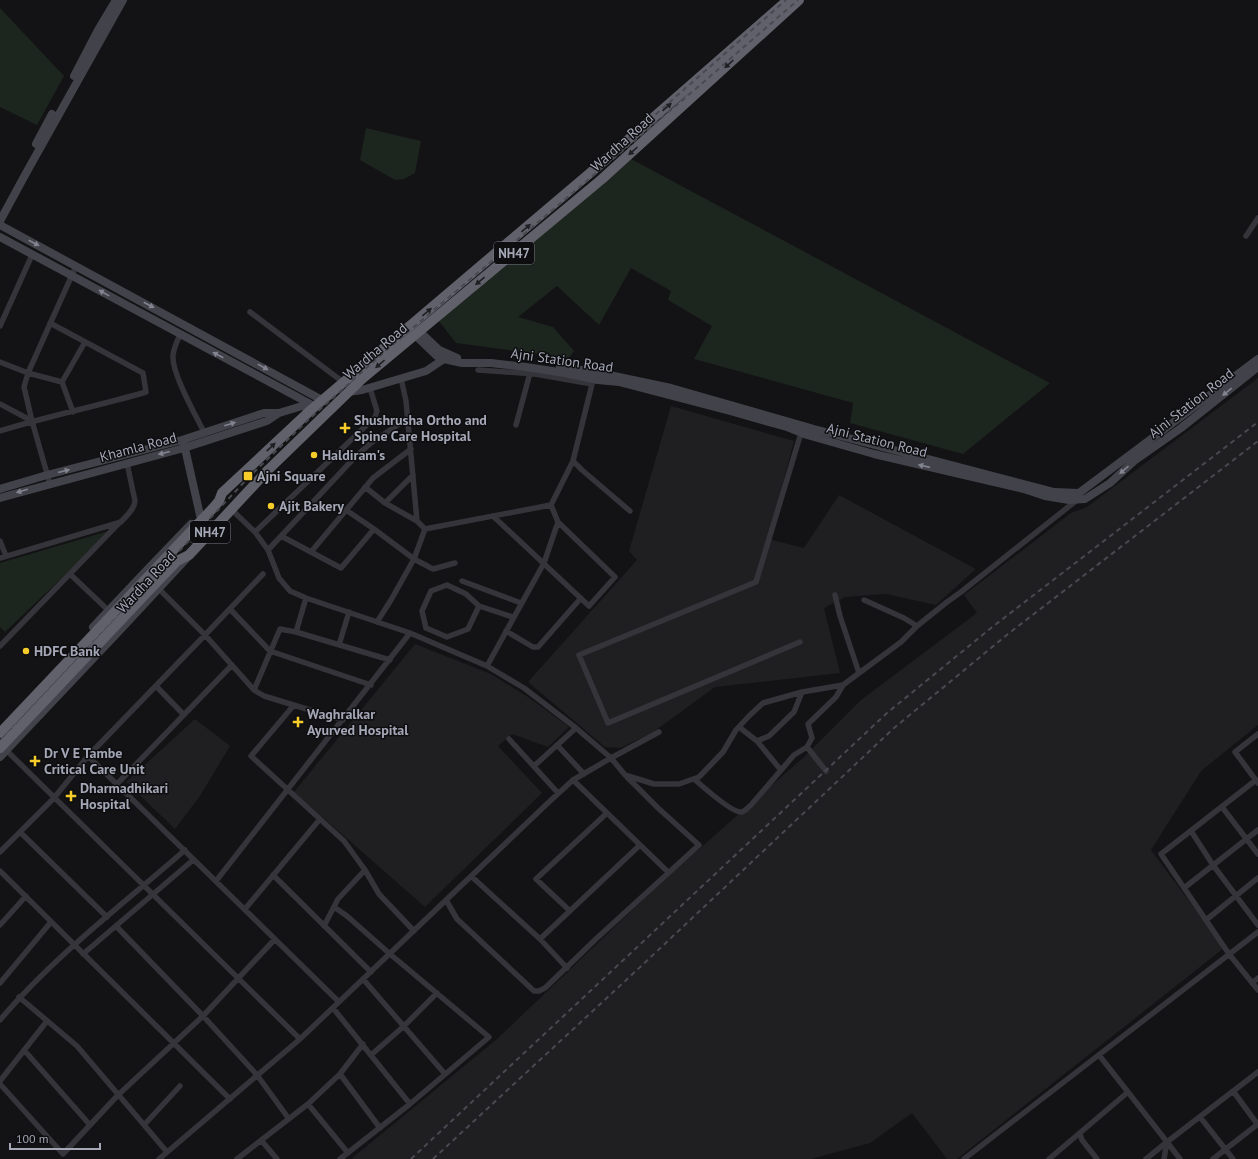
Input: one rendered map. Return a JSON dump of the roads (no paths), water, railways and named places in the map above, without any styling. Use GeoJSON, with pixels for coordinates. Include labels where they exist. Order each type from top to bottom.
{"type":"FeatureCollection","features":[{"type":"Feature","properties":{"kind":"highway","name":"Wardha Road"},"geometry":{"type":"LineString","coordinates":[[190,555],[268,470],[414,330],[590,173],[788,0]]}},
{"type":"Feature","properties":{"kind":"highway","name":"Wardha Road"},"geometry":{"type":"LineString","coordinates":[[222,493],[316,405],[343,382],[414,330],[602,179],[799,0]]}},
{"type":"Feature","properties":{"kind":"highway"},"geometry":{"type":"LineString","coordinates":[[0,733],[214,507],[219,501],[222,493]]}},
{"type":"Feature","properties":{"kind":"highway"},"geometry":{"type":"LineString","coordinates":[[1,750],[177,561],[190,555]]}},
{"type":"Feature","properties":{"kind":"street"},"geometry":{"type":"LineString","coordinates":[[0,221],[22,174],[98,30],[116,0]]}},
{"type":"Feature","properties":{"kind":"street"},"geometry":{"type":"LineString","coordinates":[[0,210],[123,0]]}},
{"type":"Feature","properties":{"kind":"street"},"geometry":{"type":"LineString","coordinates":[[1246,236],[1258,218]]}},
{"type":"Feature","properties":{"kind":"street"},"geometry":{"type":"LineString","coordinates":[[0,225],[302,389],[316,405]]}},
{"type":"Feature","properties":{"kind":"street"},"geometry":{"type":"LineString","coordinates":[[0,237],[180,335],[297,397],[316,405]]}},
{"type":"Feature","properties":{"kind":"street"},"geometry":{"type":"LineString","coordinates":[[0,326],[32,255]]}},
{"type":"Feature","properties":{"kind":"street"},"geometry":{"type":"LineString","coordinates":[[50,484],[24,387],[28,373],[76,266]]}},
{"type":"Feature","properties":{"kind":"street"},"geometry":{"type":"LineString","coordinates":[[250,312],[343,382]]}},
{"type":"Feature","properties":{"kind":"street"},"geometry":{"type":"LineString","coordinates":[[0,432],[32,421],[73,412],[146,392],[144,373],[50,324]]}},
{"type":"Feature","properties":{"kind":"street"},"geometry":{"type":"LineString","coordinates":[[414,330],[450,359]]}},
{"type":"Feature","properties":{"kind":"street"},"geometry":{"type":"LineString","coordinates":[[414,330],[437,356],[450,359]]}},
{"type":"Feature","properties":{"kind":"street"},"geometry":{"type":"LineString","coordinates":[[180,335],[173,356],[175,368],[186,397],[204,432]]}},
{"type":"Feature","properties":{"kind":"street"},"geometry":{"type":"LineString","coordinates":[[62,382],[85,342]]}},
{"type":"Feature","properties":{"kind":"street"},"geometry":{"type":"LineString","coordinates":[[348,392],[370,388],[426,371],[450,359]]}},
{"type":"Feature","properties":{"kind":"street","name":"Ajni Station Road"},"geometry":{"type":"LineString","coordinates":[[450,359],[532,363],[593,378],[665,393],[799,430],[859,450],[944,467]]}},
{"type":"Feature","properties":{"kind":"street","name":"Ajni Station Road"},"geometry":{"type":"LineString","coordinates":[[799,430],[862,441],[944,467],[1045,496],[1069,500],[1077,496],[1085,499],[1110,483],[1134,462],[1206,409],[1247,372],[1258,359]]}},
{"type":"Feature","properties":{"kind":"street"},"geometry":{"type":"LineString","coordinates":[[0,362],[28,373],[62,382]]}},
{"type":"Feature","properties":{"kind":"street","name":"Ajni Station Road"},"geometry":{"type":"LineString","coordinates":[[1247,372],[1258,367]]}},
{"type":"Feature","properties":{"kind":"street"},"geometry":{"type":"LineString","coordinates":[[478,370],[593,378],[573,461],[551,506],[558,522],[615,577],[590,606],[493,516]]}},
{"type":"Feature","properties":{"kind":"street"},"geometry":{"type":"LineString","coordinates":[[516,425],[530,373]]}},
{"type":"Feature","properties":{"kind":"street"},"geometry":{"type":"LineString","coordinates":[[401,378],[408,418],[417,521]]}},
{"type":"Feature","properties":{"kind":"street"},"geometry":{"type":"LineString","coordinates":[[62,382],[73,412]]}},
{"type":"Feature","properties":{"kind":"street"},"geometry":{"type":"LineString","coordinates":[[255,532],[375,417],[378,411],[370,388]]}},
{"type":"Feature","properties":{"kind":"street"},"geometry":{"type":"LineString","coordinates":[[297,397],[302,389]]}},
{"type":"Feature","properties":{"kind":"street"},"geometry":{"type":"LineString","coordinates":[[0,404],[32,421]]}},
{"type":"Feature","properties":{"kind":"street","name":"Khamla Road"},"geometry":{"type":"LineString","coordinates":[[0,489],[47,475],[183,444],[267,421],[279,413],[302,406],[316,405]]}},
{"type":"Feature","properties":{"kind":"street","name":"Khamla Road"},"geometry":{"type":"LineString","coordinates":[[0,498],[127,463],[183,444],[204,432],[264,412],[279,413]]}},
{"type":"Feature","properties":{"kind":"street"},"geometry":{"type":"LineString","coordinates":[[268,550],[356,456],[371,443],[408,418]]}},
{"type":"Feature","properties":{"kind":"street"},"geometry":{"type":"LineString","coordinates":[[799,430],[756,582],[580,655],[608,723],[800,642]]}},
{"type":"Feature","properties":{"kind":"street"},"geometry":{"type":"LineString","coordinates":[[859,450],[862,441]]}},
{"type":"Feature","properties":{"kind":"street"},"geometry":{"type":"LineString","coordinates":[[183,444],[200,515]]}},
{"type":"Feature","properties":{"kind":"street"},"geometry":{"type":"LineString","coordinates":[[311,552],[373,478],[410,449]]}},
{"type":"Feature","properties":{"kind":"street"},"geometry":{"type":"LineString","coordinates":[[573,461],[630,510]]}},
{"type":"Feature","properties":{"kind":"street"},"geometry":{"type":"LineString","coordinates":[[0,646],[135,506],[127,463]]}},
{"type":"Feature","properties":{"kind":"street"},"geometry":{"type":"LineString","coordinates":[[385,503],[413,475]]}},
{"type":"Feature","properties":{"kind":"street"},"geometry":{"type":"LineString","coordinates":[[366,487],[385,503],[417,521],[425,529]]}},
{"type":"Feature","properties":{"kind":"street","name":"Wardha Road"},"geometry":{"type":"LineString","coordinates":[[0,727],[162,554],[222,493]]}},
{"type":"Feature","properties":{"kind":"street"},"geometry":{"type":"LineString","coordinates":[[694,779],[730,808],[740,813],[744,811],[751,805],[794,754],[807,747],[812,738],[808,724],[836,696],[843,685],[901,642],[917,626],[961,592],[1077,496]]}},
{"type":"Feature","properties":{"kind":"street"},"geometry":{"type":"LineString","coordinates":[[425,529],[551,506]]}},
{"type":"Feature","properties":{"kind":"street"},"geometry":{"type":"LineString","coordinates":[[232,510],[255,532],[268,550],[279,578],[290,591],[306,598],[410,633],[486,666],[524,688],[576,728],[610,758],[658,808],[699,844],[597,938],[567,968],[545,988],[539,991],[534,990],[457,919],[446,900]]}},
{"type":"Feature","properties":{"kind":"street"},"geometry":{"type":"LineString","coordinates":[[346,510],[414,559],[433,569],[455,563]]}},
{"type":"Feature","properties":{"kind":"street"},"geometry":{"type":"LineString","coordinates":[[0,541],[3,557],[121,522]]}},
{"type":"Feature","properties":{"kind":"street"},"geometry":{"type":"LineString","coordinates":[[486,666],[544,563],[558,522]]}},
{"type":"Feature","properties":{"kind":"street"},"geometry":{"type":"LineString","coordinates":[[281,536],[341,568],[374,529]]}},
{"type":"Feature","properties":{"kind":"street"},"geometry":{"type":"LineString","coordinates":[[377,622],[414,559],[425,529]]}},
{"type":"Feature","properties":{"kind":"street","name":"Wardha Road"},"geometry":{"type":"LineString","coordinates":[[1,750],[159,589],[190,555]]}},
{"type":"Feature","properties":{"kind":"street"},"geometry":{"type":"LineString","coordinates":[[70,574],[109,611]]}},
{"type":"Feature","properties":{"kind":"street"},"geometry":{"type":"LineString","coordinates":[[0,852],[54,798],[88,756],[262,574]]}},
{"type":"Feature","properties":{"kind":"street"},"geometry":{"type":"LineString","coordinates":[[462,581],[522,603]]}},
{"type":"Feature","properties":{"kind":"street"},"geometry":{"type":"LineString","coordinates":[[479,606],[468,629],[447,637],[426,628],[422,611],[431,591],[447,585],[466,594],[479,606],[513,617]]}},
{"type":"Feature","properties":{"kind":"street"},"geometry":{"type":"LineString","coordinates":[[159,589],[205,635],[254,690],[264,696],[343,720]]}},
{"type":"Feature","properties":{"kind":"street"},"geometry":{"type":"LineString","coordinates":[[835,595],[840,616],[859,673]]}},
{"type":"Feature","properties":{"kind":"street"},"geometry":{"type":"LineString","coordinates":[[296,632],[306,598]]}},
{"type":"Feature","properties":{"kind":"street"},"geometry":{"type":"LineString","coordinates":[[506,631],[533,647],[538,647],[581,598]]}},
{"type":"Feature","properties":{"kind":"street"},"geometry":{"type":"LineString","coordinates":[[864,600],[904,618],[917,626]]}},
{"type":"Feature","properties":{"kind":"street"},"geometry":{"type":"LineString","coordinates":[[230,609],[270,651],[371,685]]}},
{"type":"Feature","properties":{"kind":"street"},"geometry":{"type":"LineString","coordinates":[[339,645],[349,612]]}},
{"type":"Feature","properties":{"kind":"street"},"geometry":{"type":"LineString","coordinates":[[254,690],[280,629],[296,632],[390,660]]}},
{"type":"Feature","properties":{"kind":"street"},"geometry":{"type":"LineString","coordinates":[[429,641],[433,631]]}},
{"type":"Feature","properties":{"kind":"street"},"geometry":{"type":"LineString","coordinates":[[216,881],[371,685],[410,633]]}},
{"type":"Feature","properties":{"kind":"street"},"geometry":{"type":"LineString","coordinates":[[0,636],[5,641]]}},
{"type":"Feature","properties":{"kind":"street"},"geometry":{"type":"LineString","coordinates":[[117,784],[232,665]]}},
{"type":"Feature","properties":{"kind":"street"},"geometry":{"type":"LineString","coordinates":[[625,775],[654,784],[679,784],[699,777],[723,752],[739,727],[763,704],[802,692],[843,685]]}},
{"type":"Feature","properties":{"kind":"street"},"geometry":{"type":"LineString","coordinates":[[156,686],[184,715]]}},
{"type":"Feature","properties":{"kind":"street"},"geometry":{"type":"LineString","coordinates":[[756,741],[769,736],[794,712],[802,692]]}},
{"type":"Feature","properties":{"kind":"street"},"geometry":{"type":"LineString","coordinates":[[294,705],[251,756],[344,841],[365,870],[378,894],[414,930]]}},
{"type":"Feature","properties":{"kind":"street"},"geometry":{"type":"LineString","coordinates":[[739,727],[756,741],[780,770]]}},
{"type":"Feature","properties":{"kind":"street"},"geometry":{"type":"LineString","coordinates":[[534,766],[576,728]]}},
{"type":"Feature","properties":{"kind":"street"},"geometry":{"type":"LineString","coordinates":[[159,1159],[300,1039],[573,780],[659,732]]}},
{"type":"Feature","properties":{"kind":"street"},"geometry":{"type":"LineString","coordinates":[[1258,734],[1235,752],[1257,781],[1161,854],[1229,954],[1258,990]]}},
{"type":"Feature","properties":{"kind":"street"},"geometry":{"type":"LineString","coordinates":[[509,739],[558,794]]}},
{"type":"Feature","properties":{"kind":"street"},"geometry":{"type":"LineString","coordinates":[[557,745],[584,774]]}},
{"type":"Feature","properties":{"kind":"street"},"geometry":{"type":"LineString","coordinates":[[807,747],[826,771]]}},
{"type":"Feature","properties":{"kind":"street"},"geometry":{"type":"LineString","coordinates":[[1,750],[54,798],[300,1039]]}},
{"type":"Feature","properties":{"kind":"street"},"geometry":{"type":"LineString","coordinates":[[88,756],[339,1002]]}},
{"type":"Feature","properties":{"kind":"street"},"geometry":{"type":"LineString","coordinates":[[573,780],[668,872]]}},
{"type":"Feature","properties":{"kind":"street"},"geometry":{"type":"LineString","coordinates":[[1222,807],[1258,854]]}},
{"type":"Feature","properties":{"kind":"street"},"geometry":{"type":"LineString","coordinates":[[570,911],[536,879],[607,813]]}},
{"type":"Feature","properties":{"kind":"street"},"geometry":{"type":"LineString","coordinates":[[244,909],[320,819]]}},
{"type":"Feature","properties":{"kind":"street"},"geometry":{"type":"LineString","coordinates":[[1184,888],[1258,830]]}},
{"type":"Feature","properties":{"kind":"street"},"geometry":{"type":"LineString","coordinates":[[1191,831],[1213,865],[1258,925]]}},
{"type":"Feature","properties":{"kind":"street"},"geometry":{"type":"LineString","coordinates":[[20,832],[107,917]]}},
{"type":"Feature","properties":{"kind":"street"},"geometry":{"type":"LineString","coordinates":[[540,939],[640,845]]}},
{"type":"Feature","properties":{"kind":"street"},"geometry":{"type":"LineString","coordinates":[[0,1020],[19,997],[107,917],[145,887],[185,850]]}},
{"type":"Feature","properties":{"kind":"street"},"geometry":{"type":"LineString","coordinates":[[83,953],[193,860]]}},
{"type":"Feature","properties":{"kind":"street"},"geometry":{"type":"LineString","coordinates":[[324,926],[338,899],[365,870]]}},
{"type":"Feature","properties":{"kind":"street"},"geometry":{"type":"LineString","coordinates":[[0,871],[230,1099]]}},
{"type":"Feature","properties":{"kind":"street"},"geometry":{"type":"LineString","coordinates":[[273,875],[371,972]]}},
{"type":"Feature","properties":{"kind":"street"},"geometry":{"type":"LineString","coordinates":[[471,876],[540,939],[567,968]]}},
{"type":"Feature","properties":{"kind":"street"},"geometry":{"type":"LineString","coordinates":[[1206,920],[1258,878]]}},
{"type":"Feature","properties":{"kind":"street"},"geometry":{"type":"LineString","coordinates":[[0,925],[26,896]]}},
{"type":"Feature","properties":{"kind":"street"},"geometry":{"type":"LineString","coordinates":[[334,907],[347,916],[489,1037],[410,1104],[340,1159]]}},
{"type":"Feature","properties":{"kind":"street"},"geometry":{"type":"LineString","coordinates":[[0,983],[51,922]]}},
{"type":"Feature","properties":{"kind":"street"},"geometry":{"type":"LineString","coordinates":[[116,926],[203,1016],[257,1075],[289,1119]]}},
{"type":"Feature","properties":{"kind":"street"},"geometry":{"type":"LineString","coordinates":[[964,1159],[1258,932]]}},
{"type":"Feature","properties":{"kind":"street"},"geometry":{"type":"LineString","coordinates":[[0,1084],[63,1154],[118,1095],[203,1016],[275,939]]}},
{"type":"Feature","properties":{"kind":"street"},"geometry":{"type":"LineString","coordinates":[[1252,983],[1258,978]]}},
{"type":"Feature","properties":{"kind":"street"},"geometry":{"type":"LineString","coordinates":[[363,979],[445,1074]]}},
{"type":"Feature","properties":{"kind":"street"},"geometry":{"type":"LineString","coordinates":[[371,1055],[404,1026],[437,993]]}},
{"type":"Feature","properties":{"kind":"street"},"geometry":{"type":"LineString","coordinates":[[19,997],[77,1046],[167,1152]]}},
{"type":"Feature","properties":{"kind":"street"},"geometry":{"type":"LineString","coordinates":[[333,1008],[410,1104]]}},
{"type":"Feature","properties":{"kind":"street"},"geometry":{"type":"LineString","coordinates":[[0,1081],[47,1021]]}},
{"type":"Feature","properties":{"kind":"street"},"geometry":{"type":"LineString","coordinates":[[237,1159],[308,1104],[340,1074],[363,1044]]}},
{"type":"Feature","properties":{"kind":"street"},"geometry":{"type":"LineString","coordinates":[[24,1050],[90,1125]]}},
{"type":"Feature","properties":{"kind":"street"},"geometry":{"type":"LineString","coordinates":[[1099,1055],[1180,1159]]}},
{"type":"Feature","properties":{"kind":"street"},"geometry":{"type":"LineString","coordinates":[[1146,1159],[1258,1072]]}},
{"type":"Feature","properties":{"kind":"street"},"geometry":{"type":"LineString","coordinates":[[340,1074],[380,1128]]}},
{"type":"Feature","properties":{"kind":"street"},"geometry":{"type":"LineString","coordinates":[[144,1124],[180,1086]]}},
{"type":"Feature","properties":{"kind":"street"},"geometry":{"type":"LineString","coordinates":[[1049,1159],[1128,1092]]}},
{"type":"Feature","properties":{"kind":"street"},"geometry":{"type":"LineString","coordinates":[[1213,1159],[1258,1125],[1233,1092]]}},
{"type":"Feature","properties":{"kind":"street"},"geometry":{"type":"LineString","coordinates":[[308,1104],[348,1152]]}},
{"type":"Feature","properties":{"kind":"street"},"geometry":{"type":"LineString","coordinates":[[1200,1117],[1233,1159]]}},
{"type":"Feature","properties":{"kind":"street"},"geometry":{"type":"LineString","coordinates":[[1080,1134],[1082,1140],[1097,1159]]}},
{"type":"Feature","properties":{"kind":"street"},"geometry":{"type":"LineString","coordinates":[[261,1140],[277,1159]]}},
{"type":"Feature","properties":{"kind":"street"},"geometry":{"type":"LineString","coordinates":[[1164,1159],[1167,1142]]}},
{"type":"Feature","properties":{"kind":"railway"},"geometry":{"type":"LineString","coordinates":[[615,150],[786,0]]}},
{"type":"Feature","properties":{"kind":"railway"},"geometry":{"type":"LineString","coordinates":[[0,741],[249,477],[308,420],[390,347],[684,99],[798,0]]}},
{"type":"Feature","properties":{"kind":"railway"},"geometry":{"type":"LineString","coordinates":[[411,1159],[887,713],[991,628],[1258,422]]}},
{"type":"Feature","properties":{"kind":"railway"},"geometry":{"type":"LineString","coordinates":[[433,1159],[637,970],[894,728],[1008,634],[1258,441]]}},
{"type":"Feature","properties":{"kind":"place","name":"Shushrusha Ortho and Spine Care Hospital"},"geometry":{"type":"Point","coordinates":[345,428]}},
{"type":"Feature","properties":{"kind":"place","name":"Haldiram's"},"geometry":{"type":"Point","coordinates":[314,455]}},
{"type":"Feature","properties":{"kind":"place","name":"Ajni Square"},"geometry":{"type":"Point","coordinates":[248,476]}},
{"type":"Feature","properties":{"kind":"place","name":"Ajit Bakery"},"geometry":{"type":"Point","coordinates":[271,506]}},
{"type":"Feature","properties":{"kind":"place","name":"HDFC Bank"},"geometry":{"type":"Point","coordinates":[26,651]}},
{"type":"Feature","properties":{"kind":"place","name":"Waghralkar Ayurved Hospital"},"geometry":{"type":"Point","coordinates":[298,722]}},
{"type":"Feature","properties":{"kind":"place","name":"Dr V E Tambe Critical Care Unit"},"geometry":{"type":"Point","coordinates":[35,761]}},
{"type":"Feature","properties":{"kind":"place","name":"Dharmadhikari Hospital"},"geometry":{"type":"Point","coordinates":[71,796]}}]}
